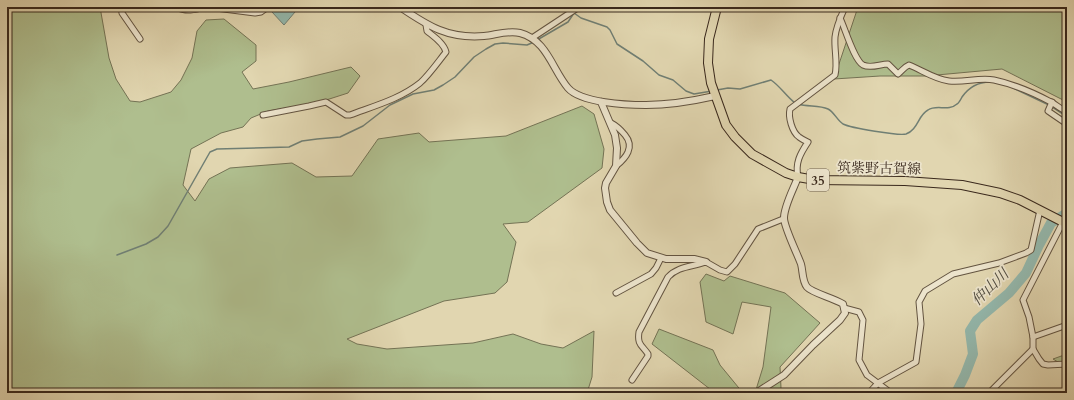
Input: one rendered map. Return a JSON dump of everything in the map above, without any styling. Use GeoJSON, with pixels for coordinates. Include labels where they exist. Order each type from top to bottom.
{"type":"FeatureCollection","features":[{"type":"Feature","properties":{"kind":"main road","name":"筑紫野古賀線"},"geometry":{"type":"LineString","coordinates":[[717,7],[708,39],[708,63],[711,83],[726,125],[735,137],[752,154],[786,173],[815,180],[905,180],[962,185],[1000,193],[1042,211],[1063,222]]}},
{"type":"Feature","properties":{"kind":"street"},"geometry":{"type":"LineString","coordinates":[[121,7],[122,13],[140,39]]}},
{"type":"Feature","properties":{"kind":"street"},"geometry":{"type":"LineString","coordinates":[[176,7],[182,10],[195,10],[207,7],[255,13],[261,12],[268,7]]}},
{"type":"Feature","properties":{"kind":"street"},"geometry":{"type":"LineString","coordinates":[[400,7],[426,25],[446,33],[483,36],[504,33],[519,33],[532,38],[544,50],[569,90],[580,97],[601,102],[647,105],[692,101],[715,96]]}},
{"type":"Feature","properties":{"kind":"street"},"geometry":{"type":"LineString","coordinates":[[532,38],[579,7]]}},
{"type":"Feature","properties":{"kind":"street"},"geometry":{"type":"LineString","coordinates":[[756,393],[784,375],[840,320],[845,312],[843,304],[807,288],[804,282],[801,265],[784,219],[785,210],[798,177],[797,167],[800,154],[808,142],[798,137],[788,115],[790,109],[835,75],[835,35],[845,7]]}},
{"type":"Feature","properties":{"kind":"street"},"geometry":{"type":"LineString","coordinates":[[840,18],[850,44],[859,61],[864,65],[871,67],[888,64],[898,74],[909,65],[934,77],[948,81],[982,78],[993,80],[1010,84],[1052,102],[1067,111]]}},
{"type":"Feature","properties":{"kind":"street"},"geometry":{"type":"LineString","coordinates":[[263,115],[326,102],[346,115],[350,115],[388,102],[400,96],[420,83],[446,52],[439,41],[427,31],[426,25]]}},
{"type":"Feature","properties":{"kind":"street"},"geometry":{"type":"LineString","coordinates":[[601,102],[615,135],[617,148],[616,166]]}},
{"type":"Feature","properties":{"kind":"street"},"geometry":{"type":"LineString","coordinates":[[1052,102],[1048,111],[1067,124]]}},
{"type":"Feature","properties":{"kind":"street"},"geometry":{"type":"LineString","coordinates":[[610,123],[618,126],[628,138],[630,147],[628,154],[616,166],[606,183],[606,202],[610,210],[642,249],[661,258],[694,259],[706,262],[720,270],[727,272],[735,264],[758,229],[784,219]]}},
{"type":"Feature","properties":{"kind":"street"},"geometry":{"type":"LineString","coordinates":[[869,393],[878,383],[916,362],[921,324],[919,302],[925,292],[953,274],[999,263],[1031,250],[1042,211]]}},
{"type":"Feature","properties":{"kind":"street"},"geometry":{"type":"LineString","coordinates":[[1063,222],[1023,300],[1033,337],[1033,349],[1043,364],[1067,364]]}},
{"type":"Feature","properties":{"kind":"street"},"geometry":{"type":"LineString","coordinates":[[616,293],[651,274],[661,258]]}},
{"type":"Feature","properties":{"kind":"street"},"geometry":{"type":"LineString","coordinates":[[632,380],[648,356],[638,341],[639,332],[668,277],[682,267],[696,266],[706,262]]}},
{"type":"Feature","properties":{"kind":"street"},"geometry":{"type":"LineString","coordinates":[[844,308],[859,312],[863,320],[859,360],[867,375],[891,393]]}},
{"type":"Feature","properties":{"kind":"street"},"geometry":{"type":"LineString","coordinates":[[1033,337],[1067,325]]}},
{"type":"Feature","properties":{"kind":"street"},"geometry":{"type":"LineString","coordinates":[[989,393],[1033,349]]}},
{"type":"Feature","properties":{"kind":"green space"},"geometry":{"type":"Polygon","coordinates":[[[7,7],[100,7],[109,58],[116,79],[130,101],[140,102],[171,92],[181,80],[192,58],[197,31],[206,20],[224,19],[256,45],[256,61],[242,72],[253,89],[351,67],[360,76],[348,93],[320,102],[268,111],[251,118],[243,127],[221,133],[191,149],[183,185],[195,201],[209,179],[230,168],[292,163],[316,177],[352,176],[378,139],[419,133],[429,142],[506,136],[582,106],[594,114],[604,149],[602,168],[528,222],[503,224],[516,242],[507,282],[495,293],[444,301],[347,339],[357,344],[387,349],[473,343],[513,334],[541,344],[563,348],[594,331],[592,377],[587,393],[7,393],[7,7]]]}},
{"type":"Feature","properties":{"kind":"green space"},"geometry":{"type":"Polygon","coordinates":[[[858,7],[1067,7],[1067,102],[1002,69],[926,76],[880,76],[834,79],[858,7]]]}},
{"type":"Feature","properties":{"kind":"green space"},"geometry":{"type":"Polygon","coordinates":[[[706,274],[724,281],[730,276],[785,293],[820,323],[780,367],[781,388],[786,393],[755,393],[763,367],[771,307],[742,302],[733,334],[706,322],[700,282],[706,274]]]}},
{"type":"Feature","properties":{"kind":"green space"},"geometry":{"type":"Polygon","coordinates":[[[659,329],[713,350],[720,365],[743,393],[715,393],[652,344],[659,329]]]}},
{"type":"Feature","properties":{"kind":"green space"},"geometry":{"type":"Polygon","coordinates":[[[1067,354],[1067,361],[1058,362],[1053,359],[1067,354]]]}},
{"type":"Feature","properties":{"kind":"water"},"geometry":{"type":"Polygon","coordinates":[[[275,7],[294,7],[295,12],[284,25],[272,12],[275,7]]]}},
{"type":"Feature","properties":{"kind":"waterway"},"geometry":{"type":"LineString","coordinates":[[537,40],[568,22],[574,13],[581,18],[607,27],[617,44],[643,61],[659,75],[673,80],[686,91],[694,94],[712,91]]}},
{"type":"Feature","properties":{"kind":"waterway"},"geometry":{"type":"LineString","coordinates":[[117,255],[146,244],[158,237],[168,226],[210,152],[217,149],[289,147],[302,141],[340,137],[363,126],[390,105],[413,94],[434,90],[443,85],[455,77],[474,57],[495,44],[503,43],[527,45],[534,42]]}},
{"type":"Feature","properties":{"kind":"waterway"},"geometry":{"type":"LineString","coordinates":[[717,90],[728,88],[740,89],[771,80],[795,103]]}},
{"type":"Feature","properties":{"kind":"waterway"},"geometry":{"type":"LineString","coordinates":[[798,104],[828,109],[843,124],[848,126],[885,133],[906,134],[916,126],[922,115],[931,108],[946,108],[954,106],[971,88],[978,84],[990,82]]}},
{"type":"Feature","properties":{"kind":"waterway"},"geometry":{"type":"LineString","coordinates":[[1011,87],[1049,105]]}},
{"type":"Feature","properties":{"kind":"waterway"},"geometry":{"type":"LineString","coordinates":[[1052,107],[1067,117]]}},
{"type":"Feature","properties":{"kind":"waterway","name":"仲山川"},"geometry":{"type":"LineString","coordinates":[[956,393],[973,354],[970,331],[977,320],[1009,293],[1026,273],[1051,223],[1067,213]]}}]}
